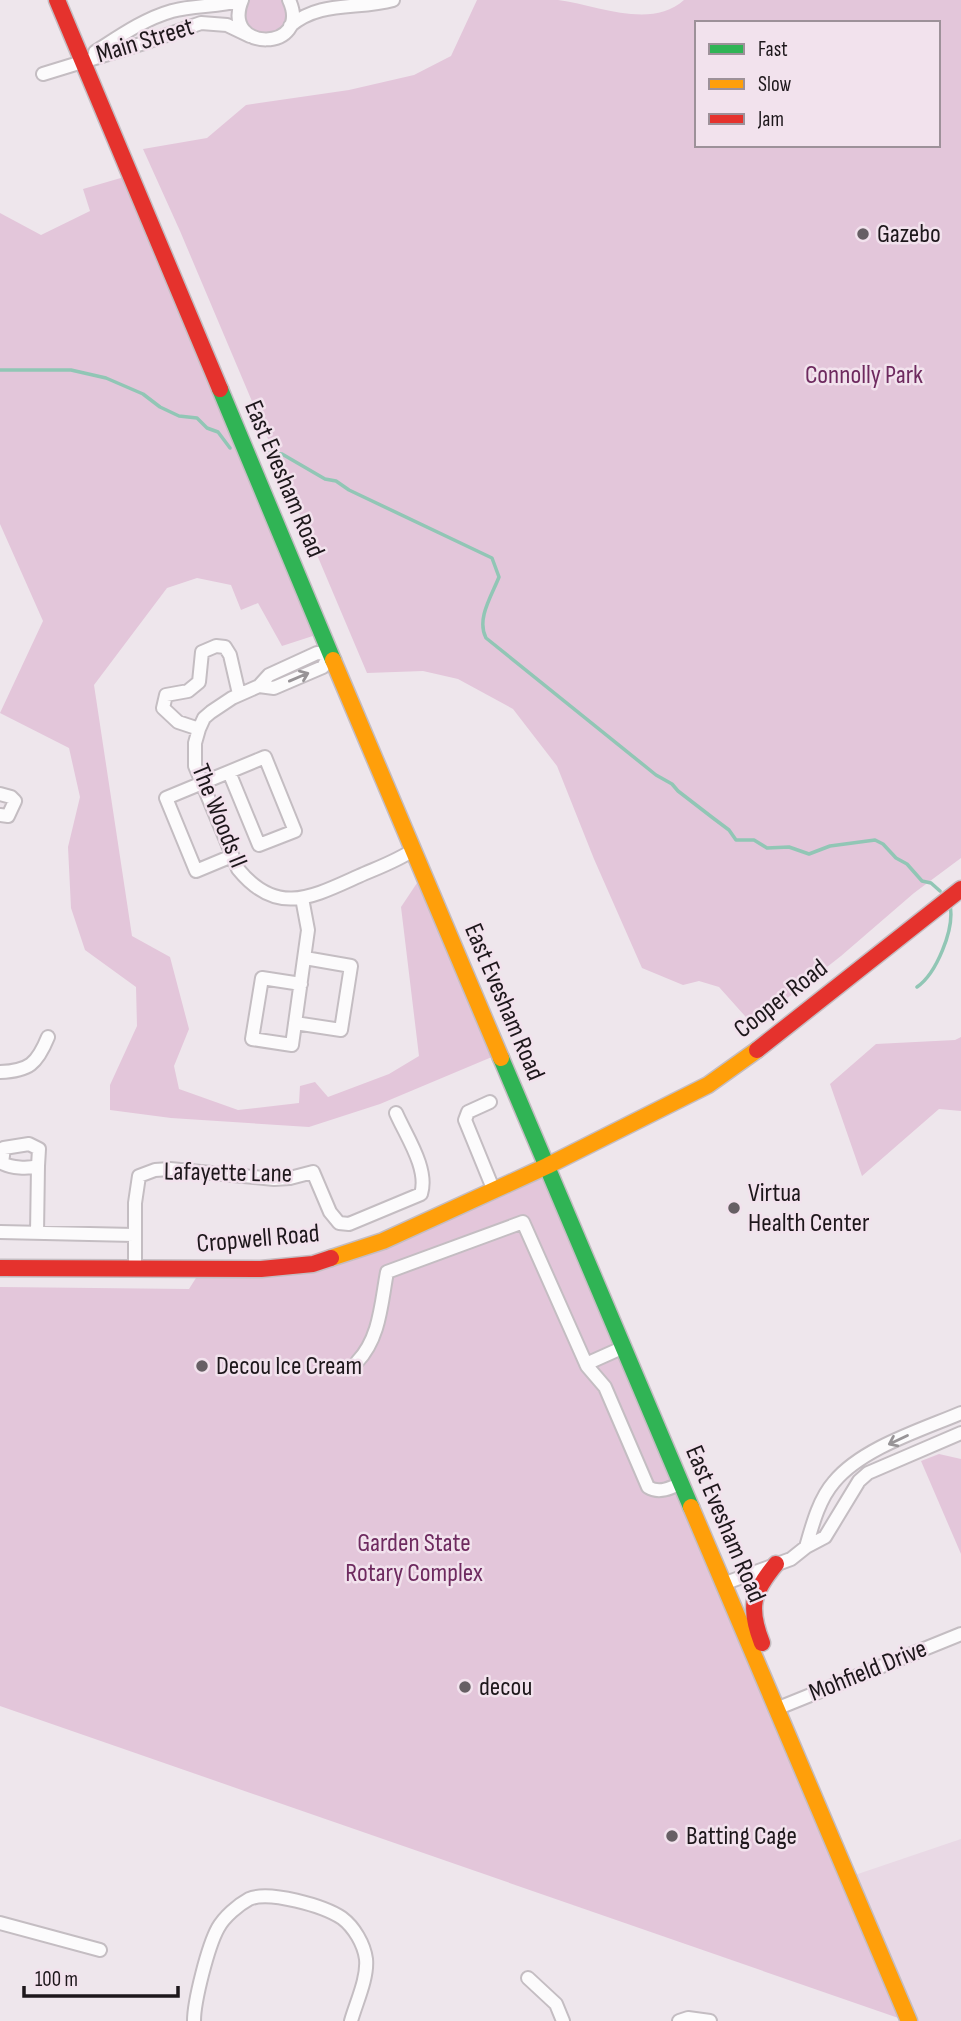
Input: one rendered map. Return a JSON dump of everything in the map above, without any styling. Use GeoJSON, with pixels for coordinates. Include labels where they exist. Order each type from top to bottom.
{"type":"FeatureCollection","features":[{"type":"Feature","properties":{"kind":"main road","name":"East Evesham Road"},"geometry":{"type":"LineString","coordinates":[[57,0],[413,850],[909,2021]]}},
{"type":"Feature","properties":{"kind":"main road","name":"Cooper Road"},"geometry":{"type":"LineString","coordinates":[[619,1129],[718,1078],[774,1038],[961,889]]}},
{"type":"Feature","properties":{"kind":"main road","name":"Cropwell Road"},"geometry":{"type":"LineString","coordinates":[[0,1268],[261,1269],[313,1264],[383,1241],[547,1166],[619,1129]]}},
{"type":"Feature","properties":{"kind":"main road"},"geometry":{"type":"LineString","coordinates":[[768,1689],[766,1653],[752,1616],[752,1604],[762,1581],[776,1564]]}},
{"type":"Feature","properties":{"kind":"street","name":"Main Street"},"geometry":{"type":"LineString","coordinates":[[83,60],[135,26],[171,12],[201,6],[227,5],[242,0]]}},
{"type":"Feature","properties":{"kind":"street"},"geometry":{"type":"LineString","coordinates":[[242,0],[239,9],[240,21],[250,36],[259,40],[272,40],[280,36],[308,14],[330,8],[393,0]]}},
{"type":"Feature","properties":{"kind":"street"},"geometry":{"type":"LineString","coordinates":[[289,27],[293,13],[292,0],[330,8]]}},
{"type":"Feature","properties":{"kind":"street","name":"Main Street"},"geometry":{"type":"LineString","coordinates":[[83,60],[201,23],[227,25],[250,36]]}},
{"type":"Feature","properties":{"kind":"street"},"geometry":{"type":"LineString","coordinates":[[43,74],[83,60]]}},
{"type":"Feature","properties":{"kind":"street"},"geometry":{"type":"LineString","coordinates":[[199,729],[178,722],[163,708],[163,702],[166,695],[188,691],[199,682],[202,652],[216,646],[225,647],[230,654],[239,694]]}},
{"type":"Feature","properties":{"kind":"street","name":"The Woods II"},"geometry":{"type":"LineString","coordinates":[[331,654],[317,653],[269,675],[259,686],[239,694],[204,718],[194,754],[195,766],[232,856],[238,869],[258,890],[285,900],[313,897],[413,850]]}},
{"type":"Feature","properties":{"kind":"street"},"geometry":{"type":"LineString","coordinates":[[229,772],[259,845],[295,831],[265,757],[166,798],[196,871],[232,856]]}},
{"type":"Feature","properties":{"kind":"street"},"geometry":{"type":"LineString","coordinates":[[0,794],[11,797],[15,802],[11,814],[1,817]]}},
{"type":"Feature","properties":{"kind":"street"},"geometry":{"type":"LineString","coordinates":[[301,984],[262,978],[252,1039],[292,1045],[305,958],[308,930],[302,898]]}},
{"type":"Feature","properties":{"kind":"street"},"geometry":{"type":"LineString","coordinates":[[295,1023],[341,1030],[351,966],[305,958]]}},
{"type":"Feature","properties":{"kind":"street"},"geometry":{"type":"LineString","coordinates":[[0,1072],[20,1071],[39,1058],[48,1037]]}},
{"type":"Feature","properties":{"kind":"street"},"geometry":{"type":"LineString","coordinates":[[490,1102],[468,1112],[465,1120],[494,1191]]}},
{"type":"Feature","properties":{"kind":"street","name":"Lafayette Lane"},"geometry":{"type":"LineString","coordinates":[[135,1270],[135,1203],[139,1176],[155,1170],[170,1169],[274,1179],[313,1172],[330,1212],[339,1223],[349,1224],[421,1194],[422,1175],[396,1113]]}},
{"type":"Feature","properties":{"kind":"street"},"geometry":{"type":"LineString","coordinates":[[37,1233],[38,1166]]}},
{"type":"Feature","properties":{"kind":"street"},"geometry":{"type":"LineString","coordinates":[[357,1362],[365,1354],[374,1337],[387,1272],[523,1222],[586,1364],[605,1387],[648,1487],[653,1490],[667,1489],[681,1483]]}},
{"type":"Feature","properties":{"kind":"street"},"geometry":{"type":"LineString","coordinates":[[0,1232],[134,1235]]}},
{"type":"Feature","properties":{"kind":"street"},"geometry":{"type":"LineString","coordinates":[[586,1364],[624,1348]]}},
{"type":"Feature","properties":{"kind":"street"},"geometry":{"type":"LineString","coordinates":[[806,1547],[825,1497],[833,1483],[846,1470],[859,1459],[961,1413]]}},
{"type":"Feature","properties":{"kind":"street"},"geometry":{"type":"LineString","coordinates":[[723,1584],[791,1559],[825,1537],[859,1481],[868,1473],[957,1434],[947,1419]]}},
{"type":"Feature","properties":{"kind":"street","name":"Mohfield Drive"},"geometry":{"type":"LineString","coordinates":[[776,1709],[961,1634]]}},
{"type":"Feature","properties":{"kind":"street"},"geometry":{"type":"LineString","coordinates":[[194,2021],[211,1944],[219,1926],[250,1899],[276,1896],[332,1913],[344,1920],[356,1933],[366,1957],[366,1968],[351,2021]]}},
{"type":"Feature","properties":{"kind":"street"},"geometry":{"type":"LineString","coordinates":[[0,1923],[100,1950]]}},
{"type":"Feature","properties":{"kind":"street"},"geometry":{"type":"LineString","coordinates":[[528,1978],[556,2004],[564,2021]]}},
{"type":"Feature","properties":{"kind":"street"},"geometry":{"type":"LineString","coordinates":[[679,2021],[688,2018],[710,2021]]}},
{"type":"Feature","properties":{"kind":"shaded area"},"geometry":{"type":"Polygon","coordinates":[[[961,1839],[961,2021],[909,2021],[849,1877],[961,1839]]]}},
{"type":"Feature","properties":{"kind":"green space"},"geometry":{"type":"Polygon","coordinates":[[[242,0],[289,0],[287,30],[251,36],[240,6],[242,0]]]}},
{"type":"Feature","properties":{"kind":"green space","name":"Connolly Park"},"geometry":{"type":"Polygon","coordinates":[[[477,0],[558,0],[640,15],[671,9],[684,0],[961,0],[961,858],[914,893],[841,956],[753,1025],[719,987],[699,981],[683,985],[642,968],[557,766],[513,709],[458,679],[423,671],[367,673],[143,149],[207,138],[246,105],[349,90],[414,75],[451,56],[477,0]]]}},
{"type":"Feature","properties":{"kind":"green space"},"geometry":{"type":"Polygon","coordinates":[[[131,175],[322,633],[282,646],[258,603],[241,610],[231,585],[197,578],[167,588],[94,685],[132,936],[170,957],[189,1029],[174,1066],[179,1089],[238,1110],[299,1103],[300,1086],[315,1082],[328,1097],[389,1074],[419,1056],[401,907],[423,874],[499,1054],[380,1104],[309,1127],[171,1118],[110,1110],[110,1085],[137,1026],[136,987],[85,950],[71,908],[68,847],[80,797],[69,748],[0,713],[43,621],[0,524],[0,213],[41,235],[90,211],[83,189],[131,175]]]}},
{"type":"Feature","properties":{"kind":"green space"},"geometry":{"type":"Polygon","coordinates":[[[961,1037],[961,1111],[939,1109],[862,1176],[830,1084],[876,1044],[955,1040],[961,1037]]]}},
{"type":"Feature","properties":{"kind":"green space","name":"Garden State Rotary Complex"},"geometry":{"type":"Polygon","coordinates":[[[547,1166],[907,2021],[0,1706],[0,1287],[189,1289],[201,1270],[313,1264],[547,1166]]]}},
{"type":"Feature","properties":{"kind":"green space"},"geometry":{"type":"Polygon","coordinates":[[[939,1454],[961,1459],[961,1554],[921,1461],[939,1454]]]}},
{"type":"Feature","properties":{"kind":"waterway"},"geometry":{"type":"LineString","coordinates":[[0,370],[71,370],[106,378],[143,394],[160,407],[179,416],[197,418],[207,428],[218,432],[230,448]]}},
{"type":"Feature","properties":{"kind":"waterway"},"geometry":{"type":"LineString","coordinates":[[268,453],[282,454],[325,479],[336,481],[349,490],[492,558],[499,577],[484,615],[483,631],[486,638],[656,775],[672,784],[729,830],[736,840],[754,840],[767,848],[789,847],[809,854],[830,846],[875,840],[907,864],[922,881],[931,883],[940,891]]}},
{"type":"Feature","properties":{"kind":"waterway"},"geometry":{"type":"LineString","coordinates":[[917,987],[931,972],[947,938],[950,905]]}},
{"type":"Feature","properties":{"kind":"traffic: fast"},"geometry":{"type":"LineString","coordinates":[[220,389],[333,660]]}},
{"type":"Feature","properties":{"kind":"traffic: fast"},"geometry":{"type":"LineString","coordinates":[[501,1058],[691,1507]]}},
{"type":"Feature","properties":{"kind":"traffic: slow"},"geometry":{"type":"LineString","coordinates":[[333,660],[501,1058]]}},
{"type":"Feature","properties":{"kind":"traffic: slow"},"geometry":{"type":"LineString","coordinates":[[331,1258],[383,1241],[547,1166],[708,1085],[757,1050]]}},
{"type":"Feature","properties":{"kind":"traffic: slow"},"geometry":{"type":"LineString","coordinates":[[691,1507],[909,2021]]}},
{"type":"Feature","properties":{"kind":"traffic: jam"},"geometry":{"type":"LineString","coordinates":[[57,0],[220,389]]}},
{"type":"Feature","properties":{"kind":"traffic: jam"},"geometry":{"type":"LineString","coordinates":[[757,1050],[961,889]]}},
{"type":"Feature","properties":{"kind":"traffic: jam"},"geometry":{"type":"LineString","coordinates":[[0,1268],[261,1269],[313,1264],[331,1258]]}},
{"type":"Feature","properties":{"kind":"traffic: jam"},"geometry":{"type":"LineString","coordinates":[[762,1643],[755,1620],[755,1601],[757,1592],[776,1564]]}},
{"type":"Feature","properties":{"kind":"place","name":"Gazebo"},"geometry":{"type":"Point","coordinates":[863,234]}},
{"type":"Feature","properties":{"kind":"place","name":"Virtua Health Center"},"geometry":{"type":"Point","coordinates":[734,1208]}},
{"type":"Feature","properties":{"kind":"place","name":"Decou Ice Cream"},"geometry":{"type":"Point","coordinates":[202,1366]}},
{"type":"Feature","properties":{"kind":"place","name":"decou"},"geometry":{"type":"Point","coordinates":[465,1687]}},
{"type":"Feature","properties":{"kind":"place","name":"Batting Cage"},"geometry":{"type":"Point","coordinates":[672,1836]}}]}
